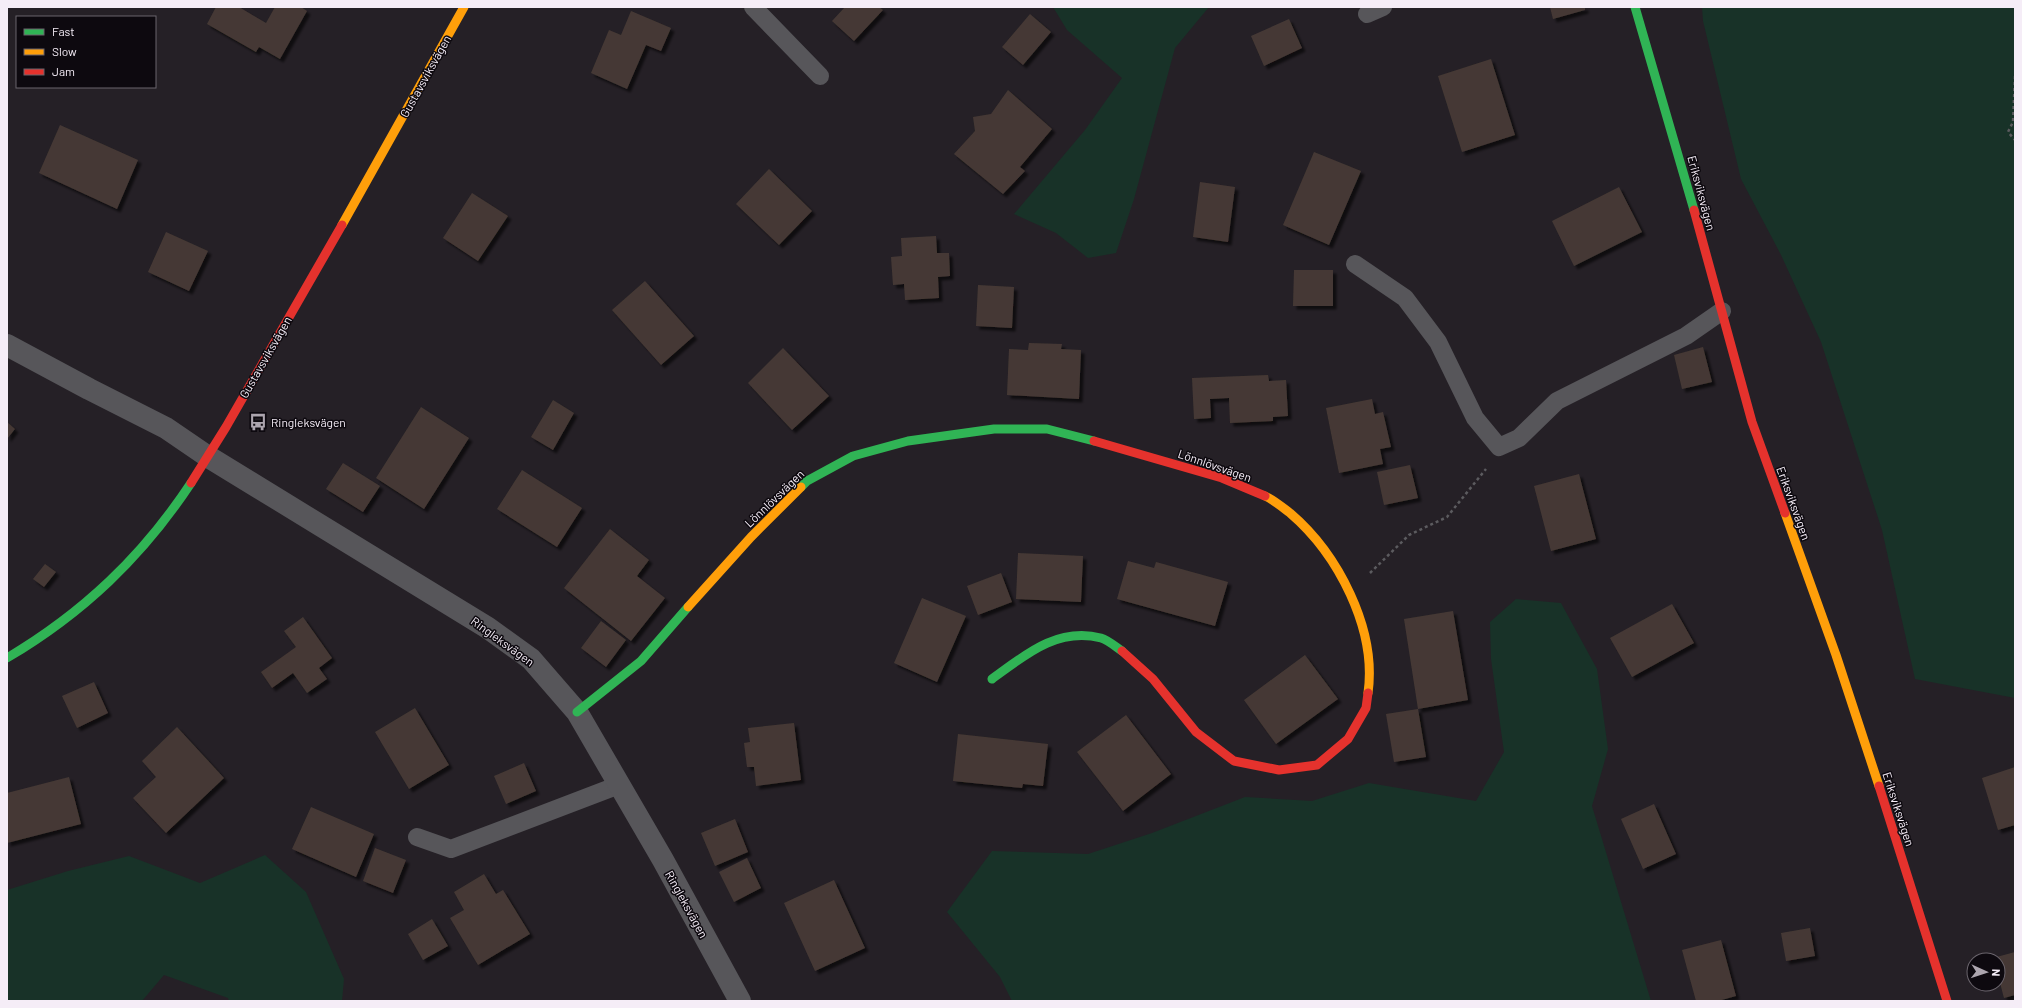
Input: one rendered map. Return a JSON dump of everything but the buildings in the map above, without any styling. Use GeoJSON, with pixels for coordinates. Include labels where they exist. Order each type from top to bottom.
{"type":"FeatureCollection","features":[{"type":"Feature","properties":{"kind":"street","name":"Gustavsviksvägen"},"geometry":{"type":"LineString","coordinates":[[7,658],[61,624],[109,583],[134,556],[168,514],[207,456],[312,278],[464,7]]}},
{"type":"Feature","properties":{"kind":"street","name":"Eriksviksvägen"},"geometry":{"type":"LineString","coordinates":[[1635,7],[1677,147],[1752,422],[1836,655],[1920,908],[1947,1001]]}},
{"type":"Feature","properties":{"kind":"street","name":"Ringleksvägen"},"geometry":{"type":"LineString","coordinates":[[7,345],[88,390],[166,428],[207,456],[488,628],[531,659],[577,712],[711,946],[740,1001]]}},
{"type":"Feature","properties":{"kind":"street","name":"Lönnlövsvägen"},"geometry":{"type":"LineString","coordinates":[[577,712],[641,661],[751,537],[807,480],[853,456],[908,441],[994,429],[1047,429],[1110,445],[1222,478],[1272,499],[1301,523],[1328,554],[1354,602],[1366,637],[1371,673],[1366,708],[1348,739],[1317,765],[1279,770],[1234,761],[1196,732],[1153,679],[1128,655],[1102,638],[1068,635],[1034,648],[992,679]]}},
{"type":"Feature","properties":{"kind":"lane"},"geometry":{"type":"LineString","coordinates":[[754,7],[820,76]]}},
{"type":"Feature","properties":{"kind":"lane"},"geometry":{"type":"LineString","coordinates":[[1367,14],[1383,7]]}},
{"type":"Feature","properties":{"kind":"lane"},"geometry":{"type":"LineString","coordinates":[[1355,264],[1405,298],[1438,342],[1476,418],[1499,447],[1519,438],[1556,401],[1686,336],[1722,311]]}},
{"type":"Feature","properties":{"kind":"lane"},"geometry":{"type":"LineString","coordinates":[[417,837],[451,849],[619,785]]}},
{"type":"Feature","properties":{"kind":"path"},"geometry":{"type":"LineString","coordinates":[[2015,76],[2013,122],[2008,132],[2015,140]]}},
{"type":"Feature","properties":{"kind":"path"},"geometry":{"type":"LineString","coordinates":[[1349,593],[1409,535],[1448,516],[1483,476],[1499,447]]}},
{"type":"Feature","properties":{"kind":"green space"},"geometry":{"type":"Polygon","coordinates":[[[1053,7],[1209,7],[1175,48],[1134,199],[1116,253],[1088,258],[1056,233],[1014,214],[1085,130],[1122,78],[1067,30],[1053,7]]]}},
{"type":"Feature","properties":{"kind":"green space"},"geometry":{"type":"Polygon","coordinates":[[[1702,7],[2015,7],[2015,698],[1915,679],[1882,530],[1821,342],[1781,255],[1741,179],[1703,21],[1702,7]]]}},
{"type":"Feature","properties":{"kind":"green space"},"geometry":{"type":"Polygon","coordinates":[[[1516,599],[1561,603],[1597,669],[1608,749],[1592,806],[1651,1001],[1012,1001],[1000,977],[947,912],[992,851],[1088,854],[1152,833],[1245,797],[1312,801],[1369,783],[1476,801],[1504,752],[1491,659],[1490,622],[1516,599]]]}},
{"type":"Feature","properties":{"kind":"green space"},"geometry":{"type":"Polygon","coordinates":[[[265,855],[306,892],[344,979],[342,1001],[229,1001],[228,998],[164,975],[142,1001],[7,1001],[7,890],[68,871],[129,856],[200,883],[265,855]]]}},
{"type":"Feature","properties":{"kind":"traffic: fast"},"geometry":{"type":"LineString","coordinates":[[1635,7],[1694,210]]}},
{"type":"Feature","properties":{"kind":"traffic: fast"},"geometry":{"type":"LineString","coordinates":[[801,487],[807,481],[853,456],[908,441],[994,429],[1047,429],[1094,441]]}},
{"type":"Feature","properties":{"kind":"traffic: fast"},"geometry":{"type":"LineString","coordinates":[[7,658],[35,641],[61,622],[109,581],[152,535],[191,483]]}},
{"type":"Feature","properties":{"kind":"traffic: fast"},"geometry":{"type":"LineString","coordinates":[[577,712],[641,661],[688,607]]}},
{"type":"Feature","properties":{"kind":"traffic: fast"},"geometry":{"type":"LineString","coordinates":[[992,679],[1042,645],[1070,636],[1101,638],[1122,651]]}},
{"type":"Feature","properties":{"kind":"traffic: slow"},"geometry":{"type":"LineString","coordinates":[[342,225],[464,7]]}},
{"type":"Feature","properties":{"kind":"traffic: slow"},"geometry":{"type":"LineString","coordinates":[[688,607],[751,537],[801,487]]}},
{"type":"Feature","properties":{"kind":"traffic: slow"},"geometry":{"type":"LineString","coordinates":[[1265,496],[1290,513],[1308,530],[1324,549],[1338,571],[1350,594],[1360,619],[1366,644],[1369,669],[1368,693]]}},
{"type":"Feature","properties":{"kind":"traffic: slow"},"geometry":{"type":"LineString","coordinates":[[1785,513],[1836,655],[1879,786]]}},
{"type":"Feature","properties":{"kind":"traffic: jam"},"geometry":{"type":"LineString","coordinates":[[1694,210],[1752,422],[1785,513]]}},
{"type":"Feature","properties":{"kind":"traffic: jam"},"geometry":{"type":"LineString","coordinates":[[191,483],[226,427],[342,225]]}},
{"type":"Feature","properties":{"kind":"traffic: jam"},"geometry":{"type":"LineString","coordinates":[[1094,441],[1222,478],[1265,496]]}},
{"type":"Feature","properties":{"kind":"traffic: jam"},"geometry":{"type":"LineString","coordinates":[[1122,651],[1153,679],[1196,732],[1234,761],[1279,770],[1317,765],[1348,739],[1366,708],[1368,693]]}},
{"type":"Feature","properties":{"kind":"traffic: jam"},"geometry":{"type":"LineString","coordinates":[[1879,786],[1947,1001]]}},
{"type":"Feature","properties":{"kind":"place","name":"Ringleksvägen"},"geometry":{"type":"Point","coordinates":[258,422]}}]}
